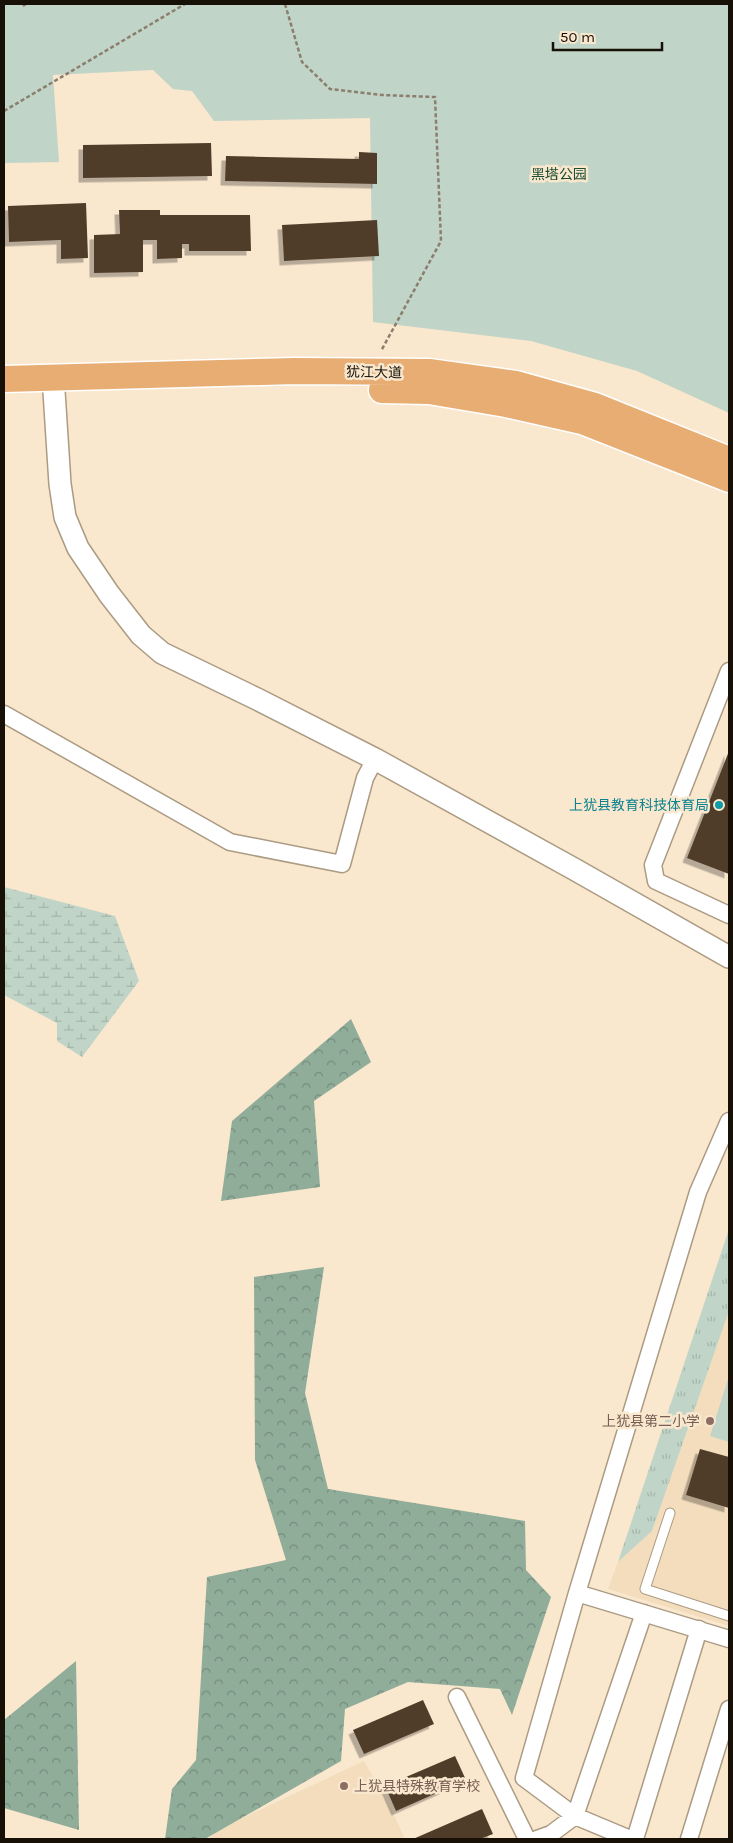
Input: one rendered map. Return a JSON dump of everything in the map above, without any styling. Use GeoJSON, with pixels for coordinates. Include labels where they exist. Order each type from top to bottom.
{"type":"FeatureCollection","features":[{"type":"Feature","properties":{"kind":"main road","name":"犹江大道"},"geometry":{"type":"LineString","coordinates":[[4,392],[54,383],[295,371],[429,372],[516,384],[595,406],[729,460]]}},
{"type":"Feature","properties":{"kind":"main road","name":"犹江大道"},"geometry":{"type":"LineString","coordinates":[[4,379],[54,383],[429,391],[506,404],[582,421],[729,479]]}},
{"type":"Feature","properties":{"kind":"street"},"geometry":{"type":"LineString","coordinates":[[54,383],[60,484],[65,517],[78,548],[109,594],[141,635],[162,653],[375,759],[729,957]]}},
{"type":"Feature","properties":{"kind":"street"},"geometry":{"type":"LineString","coordinates":[[729,671],[653,865],[656,881],[729,916]]}},
{"type":"Feature","properties":{"kind":"street"},"geometry":{"type":"LineString","coordinates":[[4,714],[230,842],[342,864],[365,778],[375,759]]}},
{"type":"Feature","properties":{"kind":"street"},"geometry":{"type":"LineString","coordinates":[[699,1630],[626,1838],[575,1816],[524,1778],[577,1593],[698,1192],[729,1121]]}},
{"type":"Feature","properties":{"kind":"street"},"geometry":{"type":"LineString","coordinates":[[577,1593],[729,1639]]}},
{"type":"Feature","properties":{"kind":"street"},"geometry":{"type":"LineString","coordinates":[[542,1838],[551,1834],[575,1816],[644,1613]]}},
{"type":"Feature","properties":{"kind":"street"},"geometry":{"type":"LineString","coordinates":[[458,1697],[526,1839]]}},
{"type":"Feature","properties":{"kind":"street"},"geometry":{"type":"LineString","coordinates":[[689,1839],[729,1709]]}},
{"type":"Feature","properties":{"kind":"lane"},"geometry":{"type":"LineString","coordinates":[[670,1513],[645,1589],[729,1616]]}},
{"type":"Feature","properties":{"kind":"path"},"geometry":{"type":"LineString","coordinates":[[4,111],[185,4]]}},
{"type":"Feature","properties":{"kind":"path"},"geometry":{"type":"LineString","coordinates":[[285,4],[302,62],[330,89],[382,95],[435,97],[441,241],[381,352]]}},
{"type":"Feature","properties":{"kind":"shaded area","name":"上犹县第二小学"},"geometry":{"type":"Polygon","coordinates":[[[729,1311],[729,1626],[608,1589],[618,1562],[652,1531],[729,1311]]]}},
{"type":"Feature","properties":{"kind":"shaded area","name":"上犹县特殊教育学校"},"geometry":{"type":"Polygon","coordinates":[[[364,1761],[392,1811],[405,1839],[209,1839],[217,1830],[364,1761]]]}},
{"type":"Feature","properties":{"kind":"green space","name":"黑塔公园"},"geometry":{"type":"Polygon","coordinates":[[[4,4],[729,4],[729,413],[637,371],[531,341],[373,322],[370,118],[214,121],[192,91],[173,89],[153,70],[53,75],[59,162],[4,163],[4,4]]]}},
{"type":"Feature","properties":{"kind":"green space"},"geometry":{"type":"Polygon","coordinates":[[[4,887],[115,916],[139,981],[82,1057],[57,1041],[57,1023],[4,995],[4,887]]]}},
{"type":"Feature","properties":{"kind":"green space"},"geometry":{"type":"Polygon","coordinates":[[[351,1019],[371,1062],[314,1101],[320,1187],[221,1201],[232,1121],[351,1019]]]}},
{"type":"Feature","properties":{"kind":"green space"},"geometry":{"type":"Polygon","coordinates":[[[729,1229],[729,1311],[652,1531],[618,1562],[729,1229]]]}},
{"type":"Feature","properties":{"kind":"green space"},"geometry":{"type":"Polygon","coordinates":[[[324,1267],[305,1393],[328,1489],[525,1521],[526,1570],[551,1597],[512,1715],[500,1689],[408,1682],[345,1709],[341,1761],[205,1839],[165,1839],[172,1789],[196,1760],[207,1577],[286,1560],[255,1460],[254,1277],[324,1267]]]}},
{"type":"Feature","properties":{"kind":"green space"},"geometry":{"type":"Polygon","coordinates":[[[729,1376],[729,1442],[710,1436],[729,1376]]]}},
{"type":"Feature","properties":{"kind":"green space"},"geometry":{"type":"Polygon","coordinates":[[[76,1661],[79,1830],[4,1808],[4,1720],[76,1661]]]}},
{"type":"Feature","properties":{"kind":"building"},"geometry":{"type":"Polygon","coordinates":[[[211,143],[212,176],[83,178],[83,145],[211,143]]]}},
{"type":"Feature","properties":{"kind":"building"},"geometry":{"type":"Polygon","coordinates":[[[359,152],[377,153],[377,184],[225,181],[226,156],[359,159],[359,152]]]}},
{"type":"Feature","properties":{"kind":"building"},"geometry":{"type":"Polygon","coordinates":[[[86,203],[88,258],[61,259],[61,240],[9,242],[8,206],[86,203]]]}},
{"type":"Feature","properties":{"kind":"building"},"geometry":{"type":"Polygon","coordinates":[[[119,210],[160,210],[160,215],[250,215],[251,251],[189,251],[189,244],[182,244],[182,258],[157,259],[157,240],[143,240],[143,272],[94,273],[94,235],[120,234],[119,210]]]}},
{"type":"Feature","properties":{"kind":"building"},"geometry":{"type":"Polygon","coordinates":[[[377,220],[379,256],[284,261],[282,225],[377,220]]]}},
{"type":"Feature","properties":{"kind":"building","name":"上犹县教育科技体育局"},"geometry":{"type":"Polygon","coordinates":[[[729,751],[729,874],[687,858],[729,751]]]}},
{"type":"Feature","properties":{"kind":"building"},"geometry":{"type":"Polygon","coordinates":[[[700,1449],[729,1457],[729,1508],[686,1495],[700,1449]]]}},
{"type":"Feature","properties":{"kind":"building"},"geometry":{"type":"Polygon","coordinates":[[[423,1700],[434,1724],[364,1754],[353,1730],[423,1700]]]}},
{"type":"Feature","properties":{"kind":"building"},"geometry":{"type":"Polygon","coordinates":[[[455,1756],[466,1780],[396,1811],[385,1786],[455,1756]]]}},
{"type":"Feature","properties":{"kind":"building"},"geometry":{"type":"Polygon","coordinates":[[[482,1809],[493,1834],[480,1839],[413,1839],[482,1809]]]}},
{"type":"Feature","properties":{"kind":"place","name":"上犹县教育科技体育局"},"geometry":{"type":"Point","coordinates":[719,805]}},
{"type":"Feature","properties":{"kind":"place","name":"上犹县第二小学"},"geometry":{"type":"Point","coordinates":[710,1421]}},
{"type":"Feature","properties":{"kind":"place","name":"上犹县特殊教育学校"},"geometry":{"type":"Point","coordinates":[344,1786]}}]}
